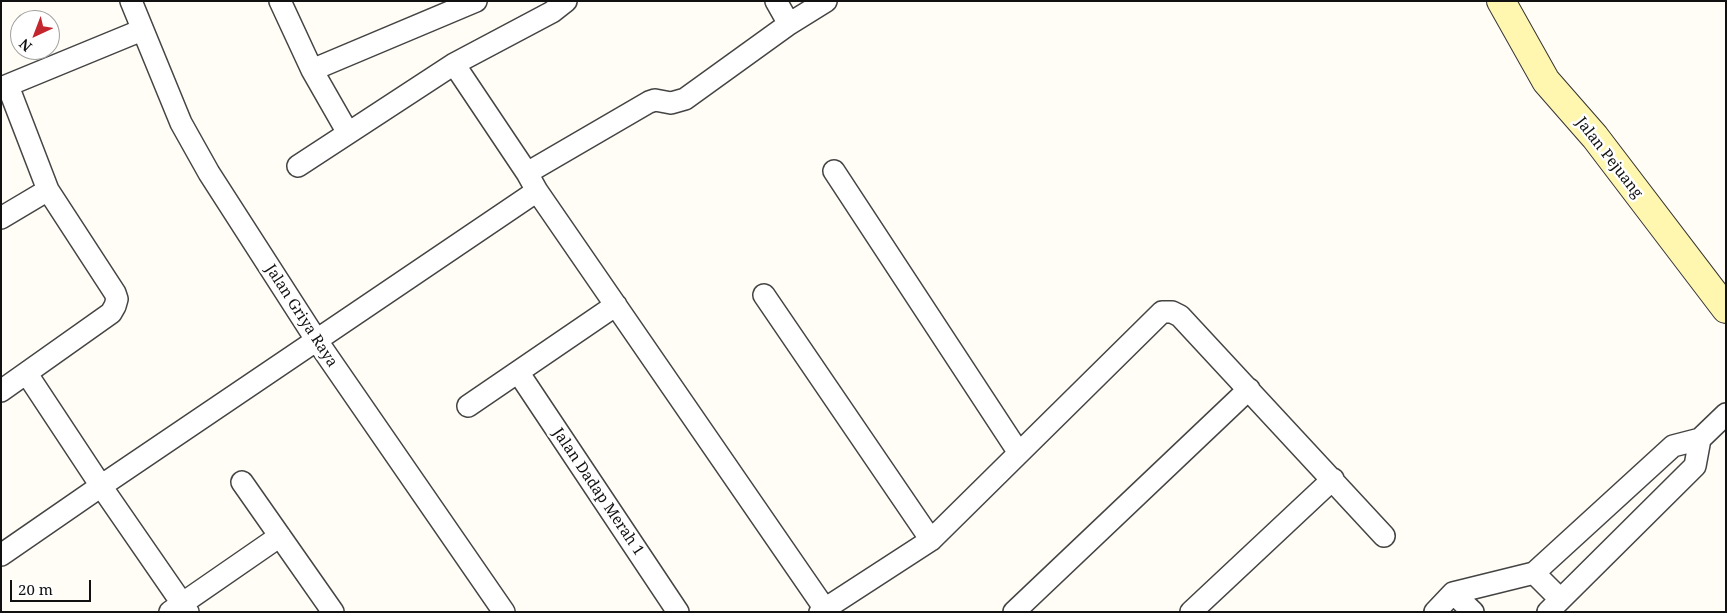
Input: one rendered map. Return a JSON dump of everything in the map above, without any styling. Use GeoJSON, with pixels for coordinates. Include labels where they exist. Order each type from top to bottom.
{"type":"FeatureCollection","features":[{"type":"Feature","properties":{"kind":"street","name":"Jalan Griya Raya"},"geometry":{"type":"LineString","coordinates":[[131,1],[182,123],[208,173],[317,341],[504,612]]}},
{"type":"Feature","properties":{"kind":"street"},"geometry":{"type":"LineString","coordinates":[[280,1],[312,70],[348,133]]}},
{"type":"Feature","properties":{"kind":"street"},"geometry":{"type":"LineString","coordinates":[[312,70],[476,1]]}},
{"type":"Feature","properties":{"kind":"street"},"geometry":{"type":"LineString","coordinates":[[298,166],[454,64],[552,12],[566,1]]}},
{"type":"Feature","properties":{"kind":"street"},"geometry":{"type":"LineString","coordinates":[[776,1],[789,24]]}},
{"type":"Feature","properties":{"kind":"street"},"geometry":{"type":"LineString","coordinates":[[1,555],[317,341],[532,182],[649,102],[655,100],[671,103],[685,98],[789,24],[826,1]]}},
{"type":"Feature","properties":{"kind":"street","name":"Jalan Pejuang"},"geometry":{"type":"LineString","coordinates":[[1501,1],[1546,81],[1595,137],[1726,309]]}},
{"type":"Feature","properties":{"kind":"street"},"geometry":{"type":"LineString","coordinates":[[1,391],[111,313],[117,299],[48,190],[4,87],[142,30]]}},
{"type":"Feature","properties":{"kind":"street"},"geometry":{"type":"LineString","coordinates":[[454,64],[532,182],[824,611],[931,540],[1162,312],[1172,312],[1180,316],[1384,536]]}},
{"type":"Feature","properties":{"kind":"street"},"geometry":{"type":"LineString","coordinates":[[834,172],[1019,453]]}},
{"type":"Feature","properties":{"kind":"street"},"geometry":{"type":"LineString","coordinates":[[1,218],[48,190]]}},
{"type":"Feature","properties":{"kind":"street"},"geometry":{"type":"LineString","coordinates":[[764,295],[931,540]]}},
{"type":"Feature","properties":{"kind":"street"},"geometry":{"type":"LineString","coordinates":[[468,406],[616,305]]}},
{"type":"Feature","properties":{"kind":"street","name":"Jalan Dadap Merah 1"},"geometry":{"type":"LineString","coordinates":[[518,372],[678,612]]}},
{"type":"Feature","properties":{"kind":"street"},"geometry":{"type":"LineString","coordinates":[[27,374],[180,609],[280,536]]}},
{"type":"Feature","properties":{"kind":"street"},"geometry":{"type":"LineString","coordinates":[[1014,612],[1249,390]]}},
{"type":"Feature","properties":{"kind":"street"},"geometry":{"type":"LineString","coordinates":[[1434,612],[1454,593],[1534,573],[1673,446],[1700,439],[1726,414]]}},
{"type":"Feature","properties":{"kind":"street"},"geometry":{"type":"LineString","coordinates":[[1534,573],[1554,605],[1695,466],[1700,439]]}},
{"type":"Feature","properties":{"kind":"street"},"geometry":{"type":"LineString","coordinates":[[1191,612],[1333,479]]}},
{"type":"Feature","properties":{"kind":"street"},"geometry":{"type":"LineString","coordinates":[[242,482],[332,612]]}},
{"type":"Feature","properties":{"kind":"street"},"geometry":{"type":"LineString","coordinates":[[1454,593],[1473,612]]}}]}
